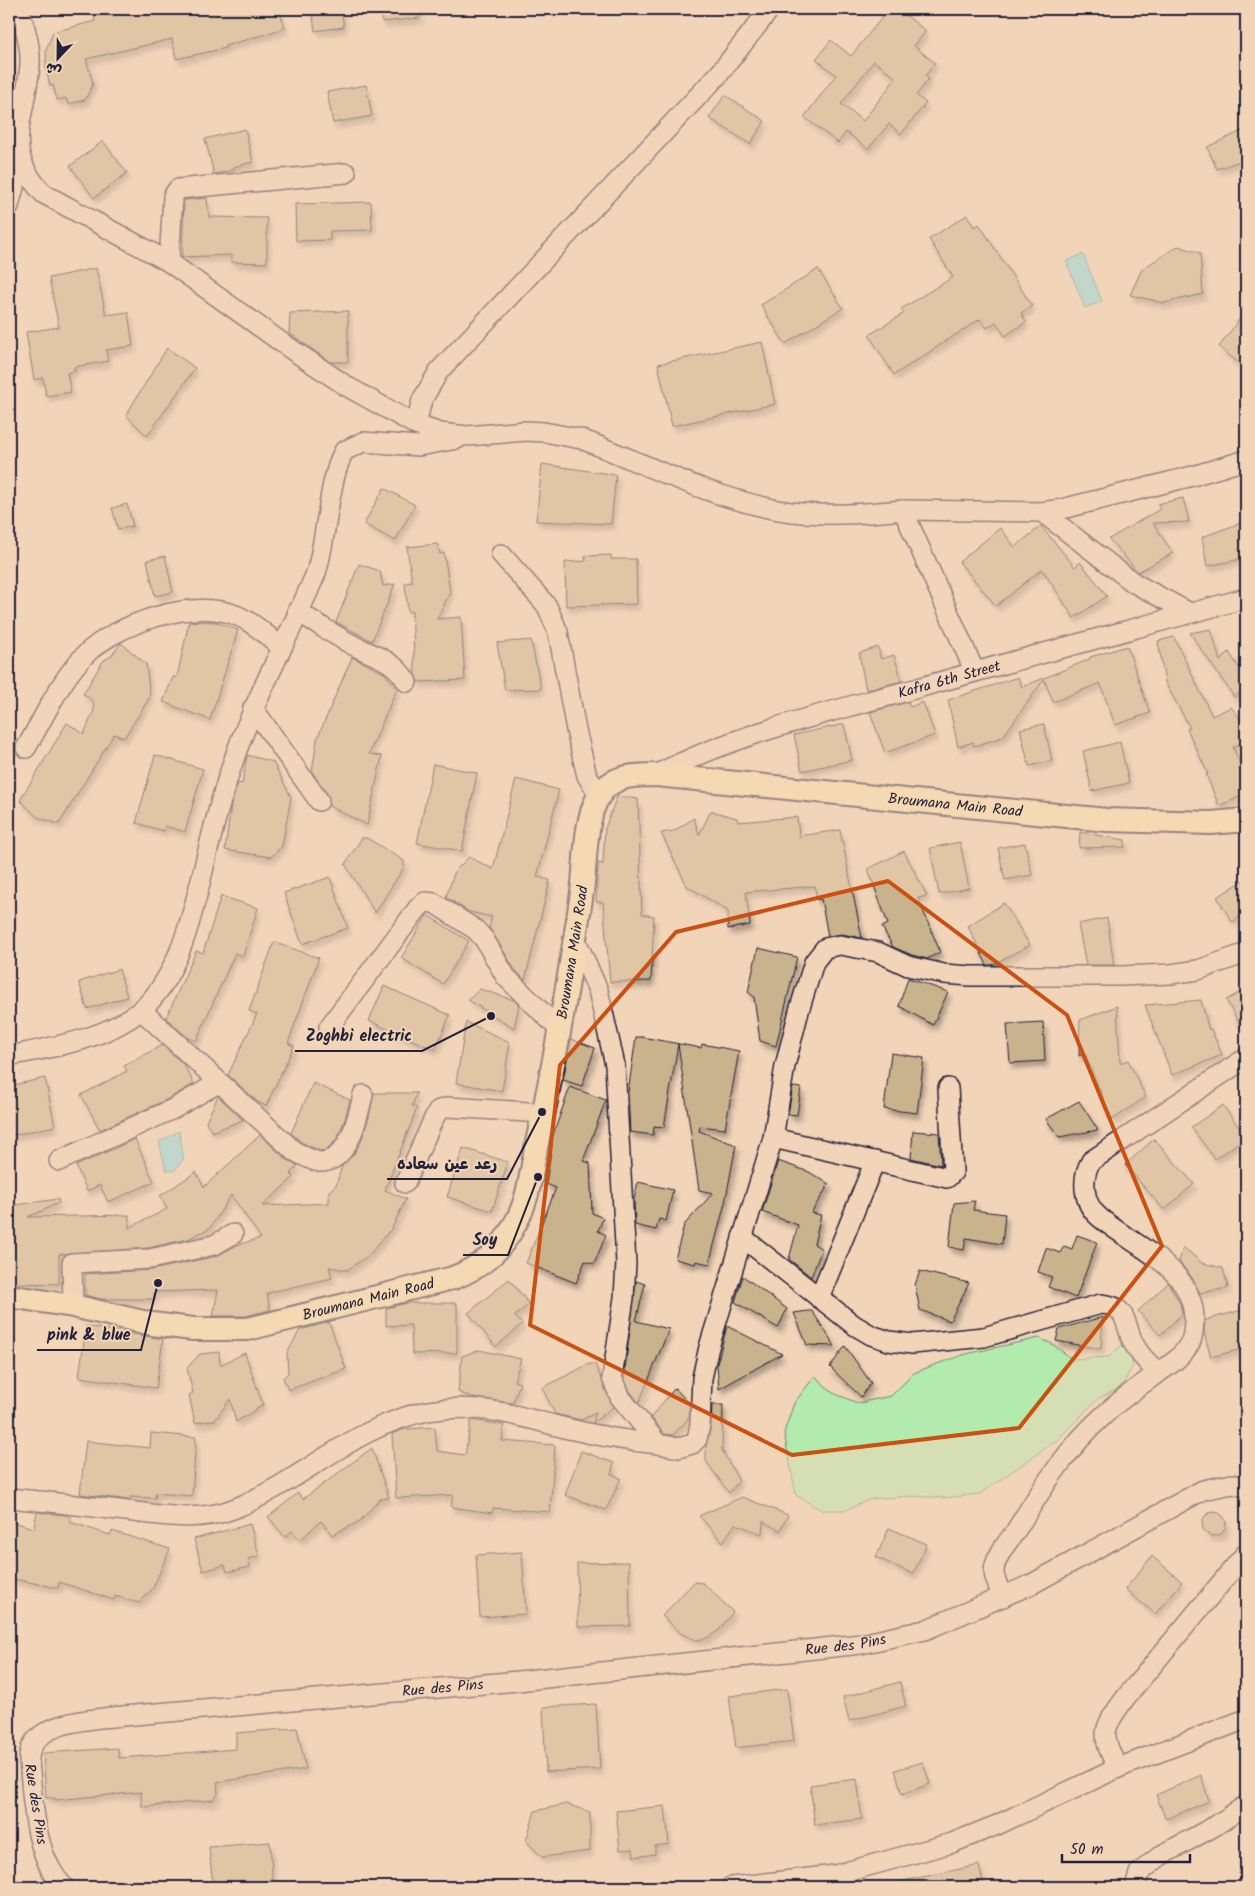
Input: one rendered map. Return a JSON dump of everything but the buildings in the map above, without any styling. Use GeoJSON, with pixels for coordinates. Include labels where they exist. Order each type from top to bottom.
{"type":"FeatureCollection","features":[{"type":"Feature","properties":{"kind":"main road","name":"Broumana Main Road"},"geometry":{"type":"LineString","coordinates":[[9,1296],[73,1306],[152,1324],[193,1329],[248,1329],[453,1278],[481,1265],[497,1250],[517,1220],[526,1195],[560,1030],[576,938],[590,818],[599,794],[617,780],[637,775],[656,775],[1107,820],[1211,823],[1246,820]]}},
{"type":"Feature","properties":{"kind":"street"},"geometry":{"type":"LineString","coordinates":[[19,9],[27,35],[30,64],[25,89],[9,142],[10,157],[18,172],[26,180],[44,194],[170,262],[288,347],[348,387],[416,426],[440,433],[467,436]]}},
{"type":"Feature","properties":{"kind":"street"},"geometry":{"type":"LineString","coordinates":[[416,426],[422,400],[439,371],[719,74],[770,9]]}},
{"type":"Feature","properties":{"kind":"street"},"geometry":{"type":"LineString","coordinates":[[9,206],[18,172]]}},
{"type":"Feature","properties":{"kind":"street"},"geometry":{"type":"LineString","coordinates":[[170,262],[173,196],[178,189],[346,173]]}},
{"type":"Feature","properties":{"kind":"street"},"geometry":{"type":"LineString","coordinates":[[9,1056],[83,1038],[125,1020],[141,1010],[160,988],[188,930],[238,747],[253,708],[297,611],[309,590],[322,554],[337,468],[344,451],[363,442],[426,445],[467,436],[526,431],[563,435],[588,442],[744,502],[779,510],[838,514],[903,510],[1042,512],[1104,500],[1246,460]]}},
{"type":"Feature","properties":{"kind":"street"},"geometry":{"type":"LineString","coordinates":[[903,510],[974,670]]}},
{"type":"Feature","properties":{"kind":"street"},"geometry":{"type":"LineString","coordinates":[[1042,512],[1134,583],[1190,613]]}},
{"type":"Feature","properties":{"kind":"street"},"geometry":{"type":"LineString","coordinates":[[501,554],[547,606],[558,632],[576,730],[587,776],[599,794]]}},
{"type":"Feature","properties":{"kind":"street","name":"Kafra 6th Street"},"geometry":{"type":"LineString","coordinates":[[656,775],[726,744],[974,670],[1246,598]]}},
{"type":"Feature","properties":{"kind":"street"},"geometry":{"type":"LineString","coordinates":[[26,748],[64,684],[86,654],[103,642],[139,624],[174,611],[204,608],[217,610],[247,620],[281,647]]}},
{"type":"Feature","properties":{"kind":"street"},"geometry":{"type":"LineString","coordinates":[[297,611],[351,644],[382,657],[401,672],[407,682]]}},
{"type":"Feature","properties":{"kind":"street"},"geometry":{"type":"LineString","coordinates":[[253,708],[319,802]]}},
{"type":"Feature","properties":{"kind":"street"},"geometry":{"type":"LineString","coordinates":[[329,1028],[418,908],[425,902],[434,903],[476,930],[484,939],[506,977],[560,1030]]}},
{"type":"Feature","properties":{"kind":"street"},"geometry":{"type":"LineString","coordinates":[[576,938],[598,990],[615,1065],[626,1263],[624,1298],[612,1378],[620,1397],[658,1444]]}},
{"type":"Feature","properties":{"kind":"street"},"geometry":{"type":"LineString","coordinates":[[9,1498],[177,1516],[220,1513],[258,1497],[347,1442],[428,1411],[463,1408],[479,1408],[512,1414],[612,1438],[679,1448],[692,1444],[697,1439],[700,1425],[702,1378],[707,1355],[773,1138],[785,1066],[798,1011],[814,962],[821,951],[830,946],[840,945],[878,952],[908,966],[944,974],[970,976],[1171,974],[1198,970],[1246,953]]}},
{"type":"Feature","properties":{"kind":"street"},"geometry":{"type":"LineString","coordinates":[[141,1010],[218,1084],[294,1151],[319,1162],[333,1158],[348,1142],[356,1125],[363,1095]]}},
{"type":"Feature","properties":{"kind":"street"},"geometry":{"type":"LineString","coordinates":[[1003,1596],[995,1577],[996,1562],[1045,1484],[1071,1449],[1104,1415],[1158,1372],[1174,1363],[1185,1352],[1192,1339],[1193,1308],[1186,1290],[1175,1274],[1151,1253],[1098,1216],[1090,1206],[1086,1195],[1086,1174],[1091,1161],[1246,1058]]}},
{"type":"Feature","properties":{"kind":"street"},"geometry":{"type":"LineString","coordinates":[[59,1161],[173,1109],[218,1084]]}},
{"type":"Feature","properties":{"kind":"street"},"geometry":{"type":"LineString","coordinates":[[773,1138],[940,1178],[951,1176],[951,1121],[948,1088]]}},
{"type":"Feature","properties":{"kind":"street"},"geometry":{"type":"LineString","coordinates":[[405,1183],[434,1118],[441,1109],[449,1107],[543,1113]]}},
{"type":"Feature","properties":{"kind":"street"},"geometry":{"type":"LineString","coordinates":[[819,1298],[875,1161]]}},
{"type":"Feature","properties":{"kind":"street"},"geometry":{"type":"LineString","coordinates":[[73,1306],[72,1263],[150,1260],[214,1245],[233,1234]]}},
{"type":"Feature","properties":{"kind":"street"},"geometry":{"type":"LineString","coordinates":[[742,1237],[864,1332],[889,1341],[912,1344],[984,1337],[1101,1304],[1111,1305],[1119,1308],[1136,1348],[1158,1372]]}},
{"type":"Feature","properties":{"kind":"street","name":"Rue des Pins"},"geometry":{"type":"LineString","coordinates":[[64,1887],[51,1870],[42,1844],[32,1784],[29,1752],[34,1740],[71,1723],[112,1716],[518,1681],[860,1644],[924,1630],[1041,1580],[1203,1490],[1232,1484],[1246,1487]]}},
{"type":"Feature","properties":{"kind":"street"},"geometry":{"type":"LineString","coordinates":[[1118,1768],[1106,1743],[1106,1731],[1109,1721],[1132,1690],[1246,1553]]}},
{"type":"Feature","properties":{"kind":"street"},"geometry":{"type":"LineString","coordinates":[[730,1887],[834,1875],[916,1854],[997,1825],[1118,1768],[1246,1719]]}},
{"type":"Feature","properties":{"kind":"street"},"geometry":{"type":"LineString","coordinates":[[1135,1887],[1140,1873],[1160,1856],[1215,1826],[1246,1805]]}},
{"type":"Feature","properties":{"kind":"highlighted area"},"geometry":{"type":"Polygon","coordinates":[[[888,881],[1067,1015],[1162,1246],[1019,1428],[792,1455],[530,1325],[560,1065],[676,932],[888,881]]]}},
{"type":"Feature","properties":{"kind":"green space"},"geometry":{"type":"Polygon","coordinates":[[[1039,1338],[1054,1345],[1072,1359],[1109,1357],[1127,1340],[1133,1366],[1121,1387],[1098,1399],[1057,1440],[980,1494],[944,1498],[912,1496],[871,1499],[846,1510],[821,1510],[796,1495],[784,1433],[794,1403],[815,1376],[833,1393],[858,1403],[891,1396],[914,1373],[934,1365],[966,1354],[1039,1338]]]}},
{"type":"Feature","properties":{"kind":"water"},"geometry":{"type":"Polygon","coordinates":[[[1083,254],[1102,301],[1085,308],[1066,261],[1083,254]]]}},
{"type":"Feature","properties":{"kind":"water"},"geometry":{"type":"Polygon","coordinates":[[[179,1131],[184,1159],[174,1171],[166,1170],[159,1142],[179,1131]]]}},
{"type":"Feature","properties":{"kind":"place","name":"Zoghbi electric"},"geometry":{"type":"Point","coordinates":[491,1016]}},
{"type":"Feature","properties":{"kind":"place","name":"رعد عين سعاده"},"geometry":{"type":"Point","coordinates":[542,1112]}},
{"type":"Feature","properties":{"kind":"place","name":"Soy"},"geometry":{"type":"Point","coordinates":[538,1177]}},
{"type":"Feature","properties":{"kind":"place","name":"pink & blue"},"geometry":{"type":"Point","coordinates":[158,1283]}}]}
